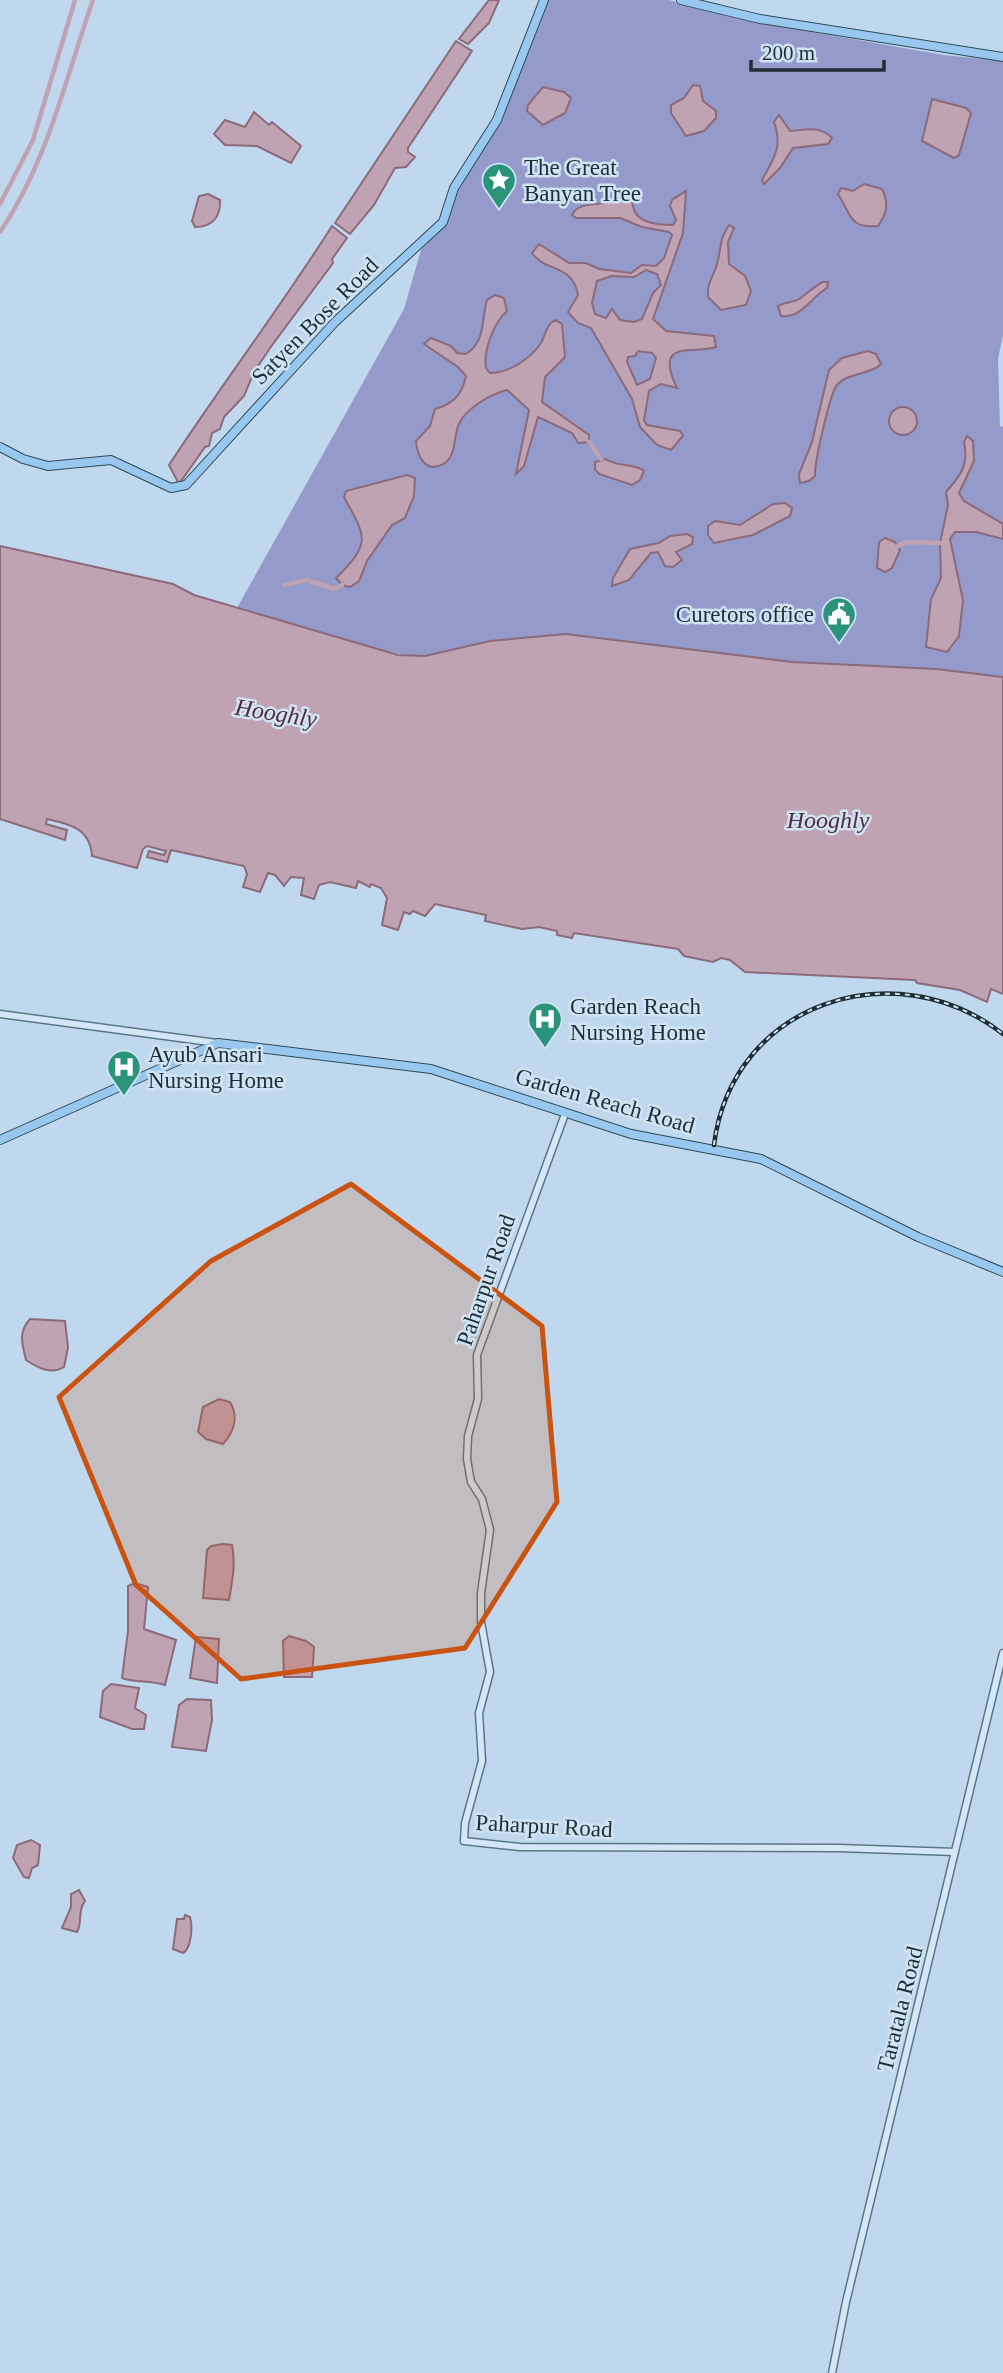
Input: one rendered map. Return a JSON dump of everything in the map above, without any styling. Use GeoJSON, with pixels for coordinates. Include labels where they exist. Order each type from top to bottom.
{"type":"FeatureCollection","features":[{"type":"Feature","properties":{"kind":"main road","name":"Satyen Bose Road"},"geometry":{"type":"LineString","coordinates":[[0,447],[23,459],[48,466],[111,460],[171,488],[186,485],[335,322],[443,222],[454,188],[497,120],[544,0]]}},
{"type":"Feature","properties":{"kind":"main road"},"geometry":{"type":"LineString","coordinates":[[681,0],[760,19],[1003,57]]}},
{"type":"Feature","properties":{"kind":"main road"},"geometry":{"type":"LineString","coordinates":[[0,1140],[218,1043]]}},
{"type":"Feature","properties":{"kind":"main road","name":"Garden Reach Road"},"geometry":{"type":"LineString","coordinates":[[218,1043],[343,1061],[416,1065],[565,1114],[655,1139],[761,1159],[918,1237],[1003,1272]]}},
{"type":"Feature","properties":{"kind":"street"},"geometry":{"type":"LineString","coordinates":[[0,1014],[218,1043]]}},
{"type":"Feature","properties":{"kind":"street","name":"Paharpur Road"},"geometry":{"type":"LineString","coordinates":[[565,1114],[477,1356],[478,1399],[468,1436],[467,1459],[471,1482],[486,1509],[490,1530],[481,1611],[490,1672],[479,1713],[482,1761],[465,1823],[464,1841],[520,1847],[839,1848],[955,1852]]}},
{"type":"Feature","properties":{"kind":"street","name":"Taratala Road"},"geometry":{"type":"LineString","coordinates":[[832,2373],[846,2302],[1003,1653]]}},
{"type":"Feature","properties":{"kind":"highlighted area"},"geometry":{"type":"Polygon","coordinates":[[[351,1184],[542,1326],[557,1502],[465,1648],[241,1679],[136,1585],[59,1397],[211,1261],[351,1184]]]}},
{"type":"Feature","properties":{"kind":"shaded area"},"geometry":{"type":"Polygon","coordinates":[[[546,0],[669,0],[743,20],[944,55],[1003,61],[1003,335],[998,359],[1000,426],[1003,427],[1003,677],[936,669],[792,662],[566,634],[490,641],[425,656],[412,656],[379,650],[237,608],[404,309],[421,250],[445,224],[459,187],[496,129],[546,0]]]}},
{"type":"Feature","properties":{"kind":"water"},"geometry":{"type":"Polygon","coordinates":[[[489,0],[499,0],[489,23],[468,44],[459,39],[489,0]]]}},
{"type":"Feature","properties":{"kind":"water"},"geometry":{"type":"Polygon","coordinates":[[[456,41],[472,51],[408,148],[408,152],[415,157],[406,167],[395,168],[374,205],[350,234],[335,223],[456,41]]]}},
{"type":"Feature","properties":{"kind":"water"},"geometry":{"type":"Polygon","coordinates":[[[693,85],[700,86],[703,101],[716,111],[716,118],[704,131],[686,136],[671,113],[671,105],[684,98],[693,85]]]}},
{"type":"Feature","properties":{"kind":"water"},"geometry":{"type":"Polygon","coordinates":[[[543,87],[564,92],[571,98],[565,113],[543,125],[527,111],[528,105],[543,87]]]}},
{"type":"Feature","properties":{"kind":"water"},"geometry":{"type":"Polygon","coordinates":[[[932,99],[966,108],[971,113],[959,155],[954,158],[922,141],[932,99]]]}},
{"type":"Feature","properties":{"kind":"water"},"geometry":{"type":"Polygon","coordinates":[[[254,112],[269,125],[272,122],[301,146],[291,163],[257,146],[225,145],[214,134],[225,120],[245,127],[254,112]]]}},
{"type":"Feature","properties":{"kind":"water"},"geometry":{"type":"Polygon","coordinates":[[[779,115],[790,131],[817,130],[832,138],[828,144],[793,148],[780,168],[764,184],[762,180],[777,146],[774,122],[779,115]]]}},
{"type":"Feature","properties":{"kind":"water"},"geometry":{"type":"Polygon","coordinates":[[[864,184],[882,189],[886,199],[886,208],[878,226],[861,225],[852,219],[838,194],[841,188],[853,191],[864,184]]]}},
{"type":"Feature","properties":{"kind":"water"},"geometry":{"type":"Polygon","coordinates":[[[686,191],[683,233],[653,319],[666,331],[714,336],[716,347],[687,350],[673,355],[670,362],[671,372],[677,388],[661,384],[649,391],[644,420],[647,425],[680,431],[683,436],[671,450],[657,445],[640,427],[632,399],[591,328],[578,323],[568,312],[578,295],[575,285],[564,273],[544,264],[532,253],[539,244],[569,263],[586,263],[599,269],[631,273],[642,265],[656,266],[664,258],[672,235],[669,232],[642,227],[620,218],[576,218],[572,215],[581,207],[609,202],[621,195],[630,195],[635,212],[642,219],[673,225],[676,220],[670,206],[672,200],[686,191]],[[646,270],[634,277],[611,276],[597,281],[592,303],[595,314],[606,318],[612,309],[620,320],[634,322],[642,319],[653,293],[661,285],[657,274],[646,270]],[[638,351],[635,356],[628,357],[627,362],[637,385],[650,379],[656,358],[652,353],[638,351]]]}},
{"type":"Feature","properties":{"kind":"water"},"geometry":{"type":"Polygon","coordinates":[[[208,194],[220,200],[219,211],[211,223],[195,227],[192,221],[199,196],[208,194]]]}},
{"type":"Feature","properties":{"kind":"water"},"geometry":{"type":"Polygon","coordinates":[[[729,225],[734,228],[728,242],[729,264],[745,276],[751,291],[746,305],[721,310],[708,297],[708,291],[729,225]]]}},
{"type":"Feature","properties":{"kind":"water"},"geometry":{"type":"Polygon","coordinates":[[[332,226],[347,238],[332,259],[333,263],[270,348],[254,372],[244,396],[224,417],[220,429],[212,433],[209,446],[205,447],[179,484],[169,465],[332,226]]]}},
{"type":"Feature","properties":{"kind":"water"},"geometry":{"type":"Polygon","coordinates":[[[823,282],[828,282],[827,288],[806,307],[794,314],[781,316],[778,306],[797,300],[823,282]]]}},
{"type":"Feature","properties":{"kind":"water"},"geometry":{"type":"Polygon","coordinates":[[[495,295],[504,298],[507,311],[490,337],[486,368],[490,373],[504,371],[525,360],[541,343],[552,322],[555,320],[562,324],[565,357],[545,377],[542,402],[589,435],[589,442],[578,443],[572,433],[538,417],[524,466],[516,474],[529,410],[507,390],[487,398],[467,412],[457,429],[451,456],[443,464],[431,467],[420,457],[416,441],[430,426],[435,409],[452,401],[459,393],[466,376],[458,367],[424,344],[431,338],[451,346],[457,353],[466,354],[480,337],[487,300],[495,295]]]}},
{"type":"Feature","properties":{"kind":"water"},"geometry":{"type":"Polygon","coordinates":[[[868,351],[876,354],[881,364],[837,385],[823,429],[815,476],[800,483],[799,474],[812,442],[829,370],[842,358],[868,351]]]}},
{"type":"Feature","properties":{"kind":"water"},"geometry":{"type":"Polygon","coordinates":[[[903,407],[913,411],[917,421],[913,431],[903,435],[893,431],[889,421],[893,411],[903,407]]]}},
{"type":"Feature","properties":{"kind":"water"},"geometry":{"type":"Polygon","coordinates":[[[967,436],[973,441],[974,461],[959,493],[964,501],[1003,524],[1003,539],[976,532],[955,532],[950,539],[963,600],[959,636],[947,652],[926,647],[931,599],[941,578],[940,543],[948,505],[946,492],[962,469],[967,436]]]}},
{"type":"Feature","properties":{"kind":"water"},"geometry":{"type":"Polygon","coordinates":[[[606,459],[640,468],[644,471],[640,480],[632,485],[599,474],[595,469],[595,462],[606,459]]]}},
{"type":"Feature","properties":{"kind":"water"},"geometry":{"type":"Polygon","coordinates":[[[407,475],[415,478],[414,496],[405,518],[392,525],[367,561],[359,581],[350,587],[342,585],[336,578],[356,556],[362,539],[357,521],[344,497],[346,491],[407,475]]]}},
{"type":"Feature","properties":{"kind":"water"},"geometry":{"type":"Polygon","coordinates":[[[785,503],[792,508],[790,516],[753,535],[714,543],[708,535],[708,526],[715,521],[740,525],[773,504],[785,503]]]}},
{"type":"Feature","properties":{"kind":"water"},"geometry":{"type":"Polygon","coordinates":[[[687,534],[693,537],[692,544],[676,552],[682,560],[673,567],[665,566],[658,552],[651,553],[629,580],[612,586],[613,578],[630,549],[659,543],[670,536],[687,534]]]}},
{"type":"Feature","properties":{"kind":"water"},"geometry":{"type":"Polygon","coordinates":[[[885,538],[895,542],[900,550],[892,568],[885,572],[877,568],[879,542],[885,538]]]}},
{"type":"Feature","properties":{"kind":"water","name":"Hooghly"},"geometry":{"type":"Polygon","coordinates":[[[0,546],[173,584],[194,595],[398,655],[425,656],[490,641],[566,634],[792,662],[936,669],[1003,677],[1003,994],[991,989],[987,1002],[960,990],[917,983],[915,980],[745,972],[730,960],[721,958],[713,962],[684,956],[678,949],[574,933],[572,938],[539,927],[522,929],[485,921],[486,915],[435,904],[425,916],[413,911],[410,914],[404,912],[398,930],[382,925],[387,898],[381,888],[371,884],[370,887],[358,881],[356,888],[330,882],[319,885],[314,899],[301,895],[304,878],[291,877],[284,886],[275,875],[268,873],[260,892],[243,887],[247,874],[244,866],[171,850],[167,862],[147,857],[149,851],[164,855],[166,851],[147,846],[143,849],[137,868],[92,856],[83,833],[63,823],[47,819],[46,824],[67,830],[65,840],[0,819],[0,546]]]}},
{"type":"Feature","properties":{"kind":"water"},"geometry":{"type":"Polygon","coordinates":[[[30,1319],[65,1321],[68,1348],[64,1367],[49,1370],[26,1360],[22,1333],[30,1319]]]}},
{"type":"Feature","properties":{"kind":"water"},"geometry":{"type":"Polygon","coordinates":[[[219,1399],[230,1402],[235,1419],[223,1444],[206,1439],[198,1432],[203,1407],[219,1399]]]}},
{"type":"Feature","properties":{"kind":"water"},"geometry":{"type":"Polygon","coordinates":[[[232,1545],[233,1552],[229,1600],[203,1598],[207,1550],[211,1546],[232,1545]]]}},
{"type":"Feature","properties":{"kind":"water"},"geometry":{"type":"Polygon","coordinates":[[[135,1583],[148,1587],[144,1629],[176,1640],[165,1685],[122,1678],[128,1631],[128,1586],[135,1583]]]}},
{"type":"Feature","properties":{"kind":"water"},"geometry":{"type":"Polygon","coordinates":[[[289,1636],[306,1641],[314,1647],[312,1677],[284,1677],[283,1641],[289,1636]]]}},
{"type":"Feature","properties":{"kind":"water"},"geometry":{"type":"Polygon","coordinates":[[[196,1637],[219,1639],[217,1683],[190,1678],[196,1637]]]}},
{"type":"Feature","properties":{"kind":"water"},"geometry":{"type":"Polygon","coordinates":[[[111,1684],[139,1688],[135,1708],[146,1715],[144,1729],[132,1729],[100,1717],[103,1691],[111,1684]]]}},
{"type":"Feature","properties":{"kind":"water"},"geometry":{"type":"Polygon","coordinates":[[[187,1699],[211,1700],[212,1720],[206,1751],[172,1747],[179,1705],[187,1699]]]}},
{"type":"Feature","properties":{"kind":"water"},"geometry":{"type":"Polygon","coordinates":[[[31,1840],[40,1845],[38,1865],[32,1868],[29,1878],[24,1877],[13,1858],[17,1845],[31,1840]]]}},
{"type":"Feature","properties":{"kind":"water"},"geometry":{"type":"Polygon","coordinates":[[[79,1890],[85,1901],[77,1932],[62,1928],[71,1907],[71,1894],[79,1890]]]}},
{"type":"Feature","properties":{"kind":"water"},"geometry":{"type":"Polygon","coordinates":[[[185,1915],[190,1917],[191,1932],[190,1942],[183,1953],[173,1949],[177,1919],[184,1919],[185,1915]]]}},
{"type":"Feature","properties":{"kind":"waterway"},"geometry":{"type":"LineString","coordinates":[[0,204],[33,140],[75,0]]}},
{"type":"Feature","properties":{"kind":"waterway"},"geometry":{"type":"LineString","coordinates":[[0,232],[17,205],[43,148],[93,0]]}},
{"type":"Feature","properties":{"kind":"waterway"},"geometry":{"type":"LineString","coordinates":[[589,442],[601,459]]}},
{"type":"Feature","properties":{"kind":"waterway"},"geometry":{"type":"LineString","coordinates":[[898,546],[907,542],[940,543]]}},
{"type":"Feature","properties":{"kind":"waterway"},"geometry":{"type":"LineString","coordinates":[[285,585],[307,580],[334,589],[342,585]]}},
{"type":"Feature","properties":{"kind":"railway"},"geometry":{"type":"LineString","coordinates":[[714,1145],[727,1096],[752,1056],[785,1025],[825,1004],[869,995],[915,996],[960,1009],[1003,1034]]}},
{"type":"Feature","properties":{"kind":"place","name":"The Great Banyan Tree"},"geometry":{"type":"Point","coordinates":[499,210]}},
{"type":"Feature","properties":{"kind":"place","name":"Curetors office"},"geometry":{"type":"Point","coordinates":[839,644]}},
{"type":"Feature","properties":{"kind":"place","name":"Garden Reach Nursing Home"},"geometry":{"type":"Point","coordinates":[545,1049]}},
{"type":"Feature","properties":{"kind":"place","name":"Ayub Ansari Nursing Home"},"geometry":{"type":"Point","coordinates":[124,1097]}}]}
